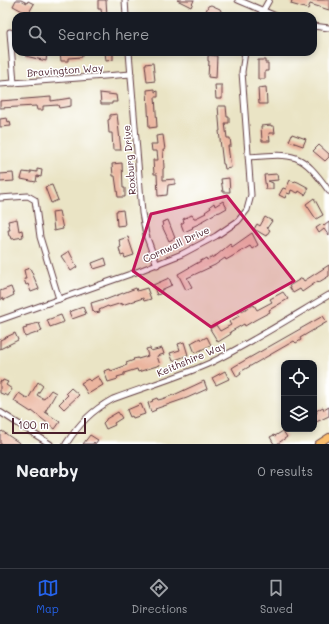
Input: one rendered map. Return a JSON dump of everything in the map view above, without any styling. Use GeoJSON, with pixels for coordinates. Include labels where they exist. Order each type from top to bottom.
{"type":"FeatureCollection","features":[{"type":"Feature","properties":{"kind":"main road"},"geometry":{"type":"LineString","coordinates":[[318,444],[329,437]]}},
{"type":"Feature","properties":{"kind":"street"},"geometry":{"type":"LineString","coordinates":[[125,0],[126,12]]}},
{"type":"Feature","properties":{"kind":"street"},"geometry":{"type":"LineString","coordinates":[[238,0],[259,12]]}},
{"type":"Feature","properties":{"kind":"street"},"geometry":{"type":"LineString","coordinates":[[262,12],[269,0]]}},
{"type":"Feature","properties":{"kind":"street"},"geometry":{"type":"LineString","coordinates":[[317,26],[329,28]]}},
{"type":"Feature","properties":{"kind":"street"},"geometry":{"type":"LineString","coordinates":[[10,32],[14,83]]}},
{"type":"Feature","properties":{"kind":"street","name":"Roxburg Drive"},"geometry":{"type":"LineString","coordinates":[[129,56],[144,226],[157,264]]}},
{"type":"Feature","properties":{"kind":"street","name":"Cornwall Drive"},"geometry":{"type":"LineString","coordinates":[[0,320],[157,264],[205,241],[238,221],[244,215],[250,205],[251,195],[242,72],[244,56]]}},
{"type":"Feature","properties":{"kind":"street","name":"Bravington Way"},"geometry":{"type":"LineString","coordinates":[[0,84],[131,74]]}},
{"type":"Feature","properties":{"kind":"street"},"geometry":{"type":"LineString","coordinates":[[249,157],[277,155],[295,157],[308,165],[315,172],[329,191]]}},
{"type":"Feature","properties":{"kind":"street"},"geometry":{"type":"LineString","coordinates":[[0,198],[28,196],[35,200],[40,237],[59,298]]}},
{"type":"Feature","properties":{"kind":"street","name":"Keithshire Way"},"geometry":{"type":"LineString","coordinates":[[66,444],[82,421],[104,403],[181,375],[210,362],[237,349],[329,295]]}},
{"type":"Feature","properties":{"kind":"street"},"geometry":{"type":"LineString","coordinates":[[0,412],[50,444]]}},
{"type":"Feature","properties":{"kind":"highlighted area"},"geometry":{"type":"Polygon","coordinates":[[[227,196],[294,281],[211,327],[133,271],[151,214],[227,196]]]}},
{"type":"Feature","properties":{"kind":"building"},"geometry":{"type":"Polygon","coordinates":[[[16,0],[21,0],[27,3],[28,1],[34,4],[29,12],[24,12],[13,6],[16,0]]]}},
{"type":"Feature","properties":{"kind":"building"},"geometry":{"type":"Polygon","coordinates":[[[98,0],[106,0],[107,12],[101,12],[101,9],[98,9],[98,0]]]}},
{"type":"Feature","properties":{"kind":"building"},"geometry":{"type":"Polygon","coordinates":[[[177,0],[194,0],[191,7],[177,0]]]}},
{"type":"Feature","properties":{"kind":"building"},"geometry":{"type":"Polygon","coordinates":[[[292,0],[329,0],[329,10],[310,4],[308,9],[291,4],[292,0]]]}},
{"type":"Feature","properties":{"kind":"building"},"geometry":{"type":"Polygon","coordinates":[[[211,5],[220,9],[221,12],[206,12],[208,6],[211,5]]]}},
{"type":"Feature","properties":{"kind":"building"},"geometry":{"type":"Polygon","coordinates":[[[26,56],[47,56],[46,61],[26,56]]]}},
{"type":"Feature","properties":{"kind":"building"},"geometry":{"type":"Polygon","coordinates":[[[60,56],[82,56],[68,58],[68,61],[61,61],[60,56]]]}},
{"type":"Feature","properties":{"kind":"building"},"geometry":{"type":"Polygon","coordinates":[[[105,56],[113,56],[113,60],[106,61],[105,56]]]}},
{"type":"Feature","properties":{"kind":"building"},"geometry":{"type":"Polygon","coordinates":[[[208,56],[217,56],[216,78],[208,77],[208,56]]]}},
{"type":"Feature","properties":{"kind":"building"},"geometry":{"type":"Polygon","coordinates":[[[258,60],[265,60],[265,63],[268,63],[268,71],[265,71],[265,79],[258,79],[258,60]]]}},
{"type":"Feature","properties":{"kind":"building"},"geometry":{"type":"Polygon","coordinates":[[[153,63],[155,81],[147,82],[145,64],[153,63]]]}},
{"type":"Feature","properties":{"kind":"building"},"geometry":{"type":"Polygon","coordinates":[[[215,85],[222,85],[222,99],[216,99],[215,85]]]}},
{"type":"Feature","properties":{"kind":"building"},"geometry":{"type":"Polygon","coordinates":[[[266,87],[267,104],[259,104],[258,88],[266,87]]]}},
{"type":"Feature","properties":{"kind":"building"},"geometry":{"type":"Polygon","coordinates":[[[155,89],[155,92],[158,91],[158,97],[155,97],[157,127],[149,128],[147,90],[155,89]]]}},
{"type":"Feature","properties":{"kind":"building"},"geometry":{"type":"Polygon","coordinates":[[[100,93],[116,95],[117,102],[112,102],[112,104],[101,104],[100,93]]]}},
{"type":"Feature","properties":{"kind":"building"},"geometry":{"type":"Polygon","coordinates":[[[51,97],[51,101],[71,98],[71,106],[59,108],[58,105],[43,106],[43,110],[37,110],[36,106],[0,108],[0,101],[51,97]]]}},
{"type":"Feature","properties":{"kind":"building"},"geometry":{"type":"Polygon","coordinates":[[[218,106],[226,106],[227,117],[229,117],[229,123],[225,123],[227,138],[230,138],[231,146],[228,146],[231,168],[225,169],[219,131],[218,106]]]}},
{"type":"Feature","properties":{"kind":"building"},"geometry":{"type":"Polygon","coordinates":[[[117,114],[121,150],[113,150],[112,133],[109,133],[108,120],[110,119],[110,115],[117,114]]]}},
{"type":"Feature","properties":{"kind":"building"},"geometry":{"type":"Polygon","coordinates":[[[7,118],[8,122],[10,121],[11,126],[0,127],[0,119],[7,118]]]}},
{"type":"Feature","properties":{"kind":"building"},"geometry":{"type":"Polygon","coordinates":[[[261,126],[274,126],[275,133],[269,133],[270,141],[262,141],[261,126]]]}},
{"type":"Feature","properties":{"kind":"building"},"geometry":{"type":"Polygon","coordinates":[[[292,134],[306,139],[303,146],[289,141],[292,134]]]}},
{"type":"Feature","properties":{"kind":"building"},"geometry":{"type":"Polygon","coordinates":[[[163,135],[165,150],[163,150],[163,180],[175,179],[175,184],[168,185],[167,195],[158,196],[157,174],[154,174],[153,160],[158,160],[157,151],[152,151],[151,144],[157,144],[156,136],[163,135]]]}},
{"type":"Feature","properties":{"kind":"building"},"geometry":{"type":"Polygon","coordinates":[[[319,145],[329,154],[329,157],[325,161],[313,151],[319,145]]]}},
{"type":"Feature","properties":{"kind":"building"},"geometry":{"type":"Polygon","coordinates":[[[122,163],[123,188],[125,188],[125,197],[118,197],[112,164],[122,163]]]}},
{"type":"Feature","properties":{"kind":"building"},"geometry":{"type":"Polygon","coordinates":[[[37,169],[42,170],[41,177],[37,176],[36,182],[21,179],[23,172],[37,172],[37,169]]]}},
{"type":"Feature","properties":{"kind":"building"},"geometry":{"type":"Polygon","coordinates":[[[13,173],[14,181],[0,182],[0,174],[13,173]]]}},
{"type":"Feature","properties":{"kind":"building"},"geometry":{"type":"Polygon","coordinates":[[[277,174],[278,180],[268,181],[273,183],[273,189],[266,189],[264,175],[277,174]]]}},
{"type":"Feature","properties":{"kind":"building"},"geometry":{"type":"Polygon","coordinates":[[[229,178],[230,192],[223,192],[221,179],[229,178]]]}},
{"type":"Feature","properties":{"kind":"building"},"geometry":{"type":"Polygon","coordinates":[[[290,180],[298,182],[309,188],[305,195],[299,191],[298,193],[291,190],[290,194],[287,193],[285,198],[279,195],[283,188],[286,189],[290,180]]]}},
{"type":"Feature","properties":{"kind":"building"},"geometry":{"type":"Polygon","coordinates":[[[52,185],[58,200],[51,203],[45,187],[52,185]]]}},
{"type":"Feature","properties":{"kind":"building"},"geometry":{"type":"Polygon","coordinates":[[[314,198],[323,215],[316,219],[306,204],[314,198]]]}},
{"type":"Feature","properties":{"kind":"building"},"geometry":{"type":"Polygon","coordinates":[[[223,201],[227,208],[184,232],[181,224],[184,222],[183,219],[192,215],[196,218],[206,213],[205,212],[211,208],[210,206],[214,203],[215,206],[223,201]]]}},
{"type":"Feature","properties":{"kind":"building"},"geometry":{"type":"Polygon","coordinates":[[[123,210],[125,225],[117,226],[116,211],[123,210]]]}},
{"type":"Feature","properties":{"kind":"building"},"geometry":{"type":"Polygon","coordinates":[[[59,211],[63,229],[54,231],[52,212],[59,211]]]}},
{"type":"Feature","properties":{"kind":"building"},"geometry":{"type":"Polygon","coordinates":[[[265,217],[272,221],[267,228],[270,230],[266,236],[254,229],[257,224],[260,226],[265,217]]]}},
{"type":"Feature","properties":{"kind":"building"},"geometry":{"type":"Polygon","coordinates":[[[17,219],[19,231],[22,230],[23,237],[12,239],[11,236],[9,236],[8,230],[10,230],[8,221],[17,219]]]}},
{"type":"Feature","properties":{"kind":"building"},"geometry":{"type":"Polygon","coordinates":[[[168,220],[175,238],[169,241],[162,226],[162,222],[168,220]]]}},
{"type":"Feature","properties":{"kind":"building"},"geometry":{"type":"Polygon","coordinates":[[[329,222],[329,236],[324,229],[319,233],[316,228],[322,224],[324,226],[329,222]]]}},
{"type":"Feature","properties":{"kind":"building"},"geometry":{"type":"Polygon","coordinates":[[[252,233],[258,245],[252,249],[250,246],[226,260],[225,258],[215,265],[187,278],[192,287],[186,290],[178,274],[206,258],[207,260],[217,255],[230,244],[232,247],[252,233]]]}},
{"type":"Feature","properties":{"kind":"building"},"geometry":{"type":"Polygon","coordinates":[[[128,237],[134,255],[125,258],[124,255],[121,256],[119,240],[128,237]]]}},
{"type":"Feature","properties":{"kind":"building"},"geometry":{"type":"Polygon","coordinates":[[[69,251],[77,267],[71,271],[61,256],[69,251]]]}},
{"type":"Feature","properties":{"kind":"building"},"geometry":{"type":"Polygon","coordinates":[[[105,258],[107,265],[94,269],[92,263],[105,258]]]}},
{"type":"Feature","properties":{"kind":"building"},"geometry":{"type":"Polygon","coordinates":[[[329,265],[329,276],[319,282],[318,281],[302,292],[300,289],[293,293],[289,286],[302,278],[304,281],[329,265]]]}},
{"type":"Feature","properties":{"kind":"building"},"geometry":{"type":"Polygon","coordinates":[[[30,268],[39,289],[31,292],[24,279],[26,279],[24,270],[30,268]]]}},
{"type":"Feature","properties":{"kind":"building"},"geometry":{"type":"Polygon","coordinates":[[[169,278],[172,285],[161,290],[162,293],[157,295],[153,285],[169,278]]]}},
{"type":"Feature","properties":{"kind":"building"},"geometry":{"type":"Polygon","coordinates":[[[11,287],[14,295],[4,300],[3,298],[0,300],[0,291],[11,287]]]}},
{"type":"Feature","properties":{"kind":"building"},"geometry":{"type":"Polygon","coordinates":[[[136,288],[137,291],[147,288],[151,299],[144,301],[143,298],[122,305],[122,303],[108,306],[99,310],[100,312],[95,313],[93,311],[91,303],[105,300],[136,288]]]}},
{"type":"Feature","properties":{"kind":"building"},"geometry":{"type":"Polygon","coordinates":[[[283,292],[288,299],[269,310],[270,312],[245,326],[244,324],[230,332],[231,334],[218,342],[210,329],[216,325],[220,331],[231,325],[229,322],[239,316],[237,313],[254,305],[257,310],[272,302],[270,299],[283,292]]]}},
{"type":"Feature","properties":{"kind":"building"},"geometry":{"type":"Polygon","coordinates":[[[83,307],[86,314],[72,319],[69,312],[83,307]]]}},
{"type":"Feature","properties":{"kind":"building"},"geometry":{"type":"Polygon","coordinates":[[[61,315],[64,322],[50,327],[47,320],[61,315]]]}},
{"type":"Feature","properties":{"kind":"building"},"geometry":{"type":"Polygon","coordinates":[[[323,316],[327,322],[300,338],[301,340],[296,343],[294,341],[240,372],[241,374],[237,377],[232,368],[323,316]]]}},
{"type":"Feature","properties":{"kind":"building"},"geometry":{"type":"Polygon","coordinates":[[[39,323],[42,331],[25,337],[23,329],[27,328],[26,326],[39,323]]]}},
{"type":"Feature","properties":{"kind":"building"},"geometry":{"type":"Polygon","coordinates":[[[15,333],[18,340],[0,349],[0,340],[15,333]]]}},
{"type":"Feature","properties":{"kind":"building"},"geometry":{"type":"Polygon","coordinates":[[[207,337],[211,345],[195,353],[191,343],[200,338],[201,340],[207,337]]]}},
{"type":"Feature","properties":{"kind":"building"},"geometry":{"type":"Polygon","coordinates":[[[184,342],[188,355],[173,361],[170,353],[180,350],[178,344],[184,342]]]}},
{"type":"Feature","properties":{"kind":"building"},"geometry":{"type":"Polygon","coordinates":[[[150,348],[151,351],[162,348],[164,354],[157,356],[160,365],[138,372],[137,369],[124,373],[124,375],[117,377],[118,379],[108,382],[104,371],[110,369],[111,371],[127,365],[126,363],[134,360],[133,359],[148,356],[146,349],[150,348]]]}},
{"type":"Feature","properties":{"kind":"building"},"geometry":{"type":"Polygon","coordinates":[[[225,371],[229,379],[216,385],[212,378],[225,371]]]}},
{"type":"Feature","properties":{"kind":"building"},"geometry":{"type":"Polygon","coordinates":[[[98,376],[103,385],[88,394],[81,383],[88,379],[90,381],[98,376]]]}},
{"type":"Feature","properties":{"kind":"building"},"geometry":{"type":"Polygon","coordinates":[[[3,380],[8,382],[6,385],[12,389],[8,396],[0,393],[0,381],[2,382],[3,380]]]}},
{"type":"Feature","properties":{"kind":"building"},"geometry":{"type":"Polygon","coordinates":[[[204,381],[207,389],[187,398],[155,409],[156,410],[151,412],[148,403],[153,401],[152,400],[157,398],[158,400],[162,399],[176,394],[204,381]]]}},
{"type":"Feature","properties":{"kind":"building"},"geometry":{"type":"Polygon","coordinates":[[[38,382],[43,386],[37,395],[44,399],[51,390],[56,393],[45,412],[60,422],[55,429],[32,411],[31,412],[14,401],[19,393],[28,399],[38,382]]]}},
{"type":"Feature","properties":{"kind":"building"},"geometry":{"type":"Polygon","coordinates":[[[71,388],[79,395],[64,409],[59,404],[68,395],[66,393],[71,388]]]}},
{"type":"Feature","properties":{"kind":"building"},"geometry":{"type":"Polygon","coordinates":[[[141,404],[145,414],[133,418],[132,416],[130,417],[127,410],[141,404]]]}},
{"type":"Feature","properties":{"kind":"building"},"geometry":{"type":"Polygon","coordinates":[[[323,407],[324,410],[329,407],[329,416],[317,422],[317,410],[323,407]]]}},
{"type":"Feature","properties":{"kind":"building"},"geometry":{"type":"Polygon","coordinates":[[[118,412],[122,418],[114,423],[115,425],[106,429],[103,423],[106,419],[118,412]]]}},
{"type":"Feature","properties":{"kind":"building"},"geometry":{"type":"Polygon","coordinates":[[[2,431],[21,444],[0,444],[0,433],[2,431]]]}},
{"type":"Feature","properties":{"kind":"building"},"geometry":{"type":"Polygon","coordinates":[[[284,432],[287,437],[277,444],[274,444],[270,437],[284,432]]]}},
{"type":"Feature","properties":{"kind":"building"},"geometry":{"type":"Polygon","coordinates":[[[90,435],[98,440],[95,444],[94,442],[93,444],[83,444],[90,435]]]}}]}
